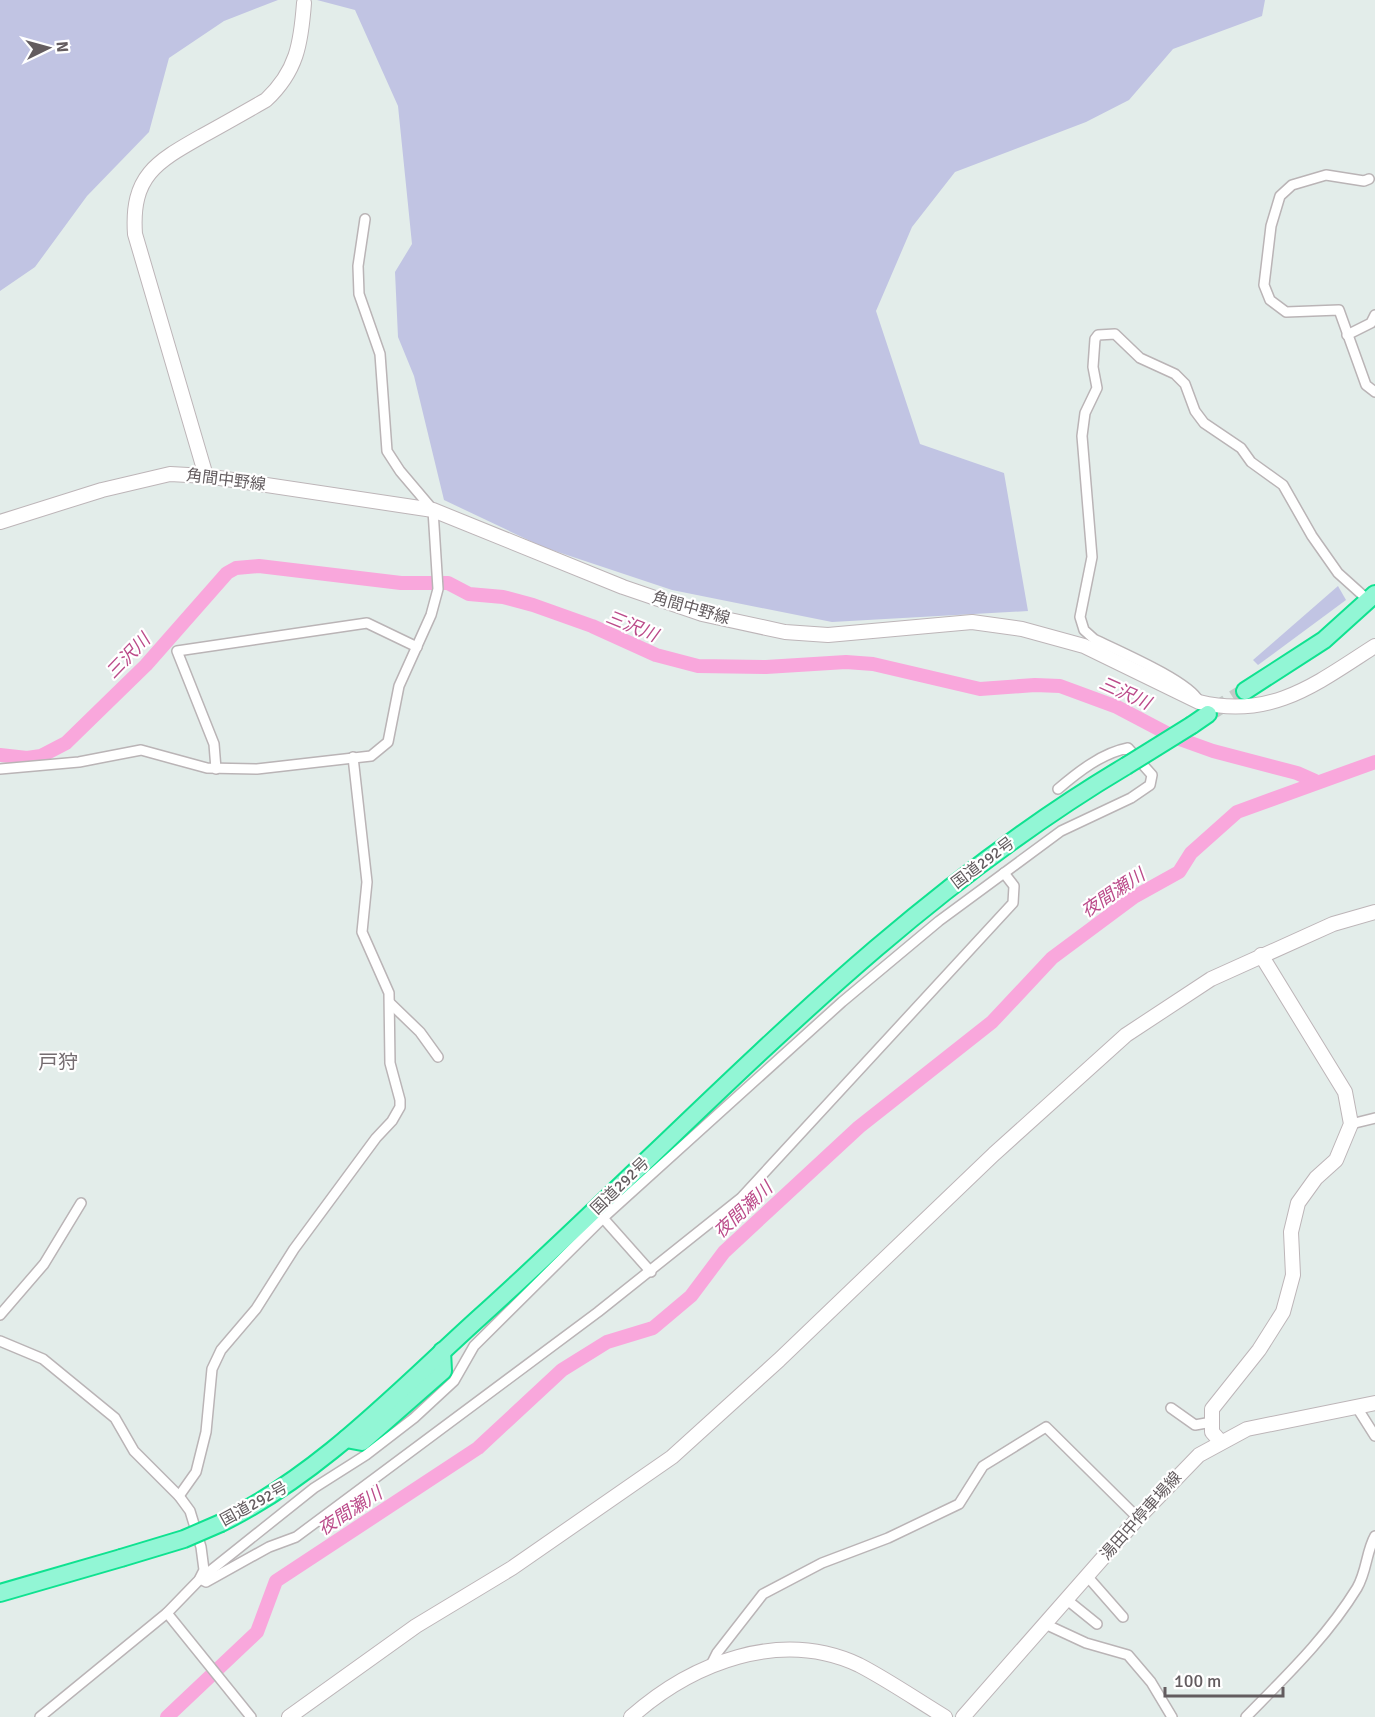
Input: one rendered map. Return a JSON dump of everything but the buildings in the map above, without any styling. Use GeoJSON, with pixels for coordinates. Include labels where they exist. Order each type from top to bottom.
{"type":"FeatureCollection","features":[{"type":"Feature","properties":{"kind":"highway"},"geometry":{"type":"LineString","coordinates":[[1245,691],[1324,640],[1371,597]]}},
{"type":"Feature","properties":{"kind":"highway","name":"国道292号"},"geometry":{"type":"LineString","coordinates":[[0,1593],[184,1539],[261,1503],[306,1473],[562,1243],[741,1068],[902,924],[1057,807],[1192,725],[1204,708]]}},
{"type":"Feature","properties":{"kind":"highway"},"geometry":{"type":"LineString","coordinates":[[0,1605],[64,1574]]}},
{"type":"Feature","properties":{"kind":"street"},"geometry":{"type":"LineString","coordinates":[[206,476],[135,234],[134,211],[141,185],[158,162],[266,100],[279,88],[301,42],[304,3]]}},
{"type":"Feature","properties":{"kind":"street"},"geometry":{"type":"LineString","coordinates":[[1369,178],[1364,180],[1326,175],[1292,184],[1280,196],[1272,226],[1264,285],[1270,300],[1286,312],[1339,310],[1366,385],[1375,392]]}},
{"type":"Feature","properties":{"kind":"street"},"geometry":{"type":"LineString","coordinates":[[0,768],[79,762],[141,750],[216,769],[257,770],[371,756],[388,742],[399,686],[438,595],[433,510],[400,471],[387,451],[380,354],[359,294],[358,266],[365,219]]}},
{"type":"Feature","properties":{"kind":"street"},"geometry":{"type":"LineString","coordinates":[[1347,335],[1371,323],[1375,315]]}},
{"type":"Feature","properties":{"kind":"street"},"geometry":{"type":"LineString","coordinates":[[1204,708],[1195,693],[1172,678],[1094,639],[1084,630],[1080,617],[1092,557],[1082,436],[1085,413],[1097,388],[1093,367],[1095,339],[1098,334],[1115,334],[1140,358],[1175,374],[1185,384],[1196,411],[1204,423],[1241,448],[1251,462],[1283,485],[1312,536],[1338,573],[1371,597]]}},
{"type":"Feature","properties":{"kind":"street","name":"角間中野線"},"geometry":{"type":"LineString","coordinates":[[0,522],[102,490],[170,474],[206,476],[433,510],[612,583],[702,614],[785,632],[828,635],[972,622],[1022,629],[1084,646],[1204,708],[1268,705],[1309,688],[1375,646]]}},
{"type":"Feature","properties":{"kind":"street"},"geometry":{"type":"LineString","coordinates":[[216,769],[214,744],[177,651],[367,623],[417,647]]}},
{"type":"Feature","properties":{"kind":"street"},"geometry":{"type":"LineString","coordinates":[[40,1717],[170,1616],[200,1579],[314,1488],[366,1455],[414,1418],[454,1381],[474,1346],[603,1218],[842,1002],[939,921],[1061,831],[1131,798],[1150,785],[1152,774],[1128,748],[1116,750],[1088,766],[1058,789]]}},
{"type":"Feature","properties":{"kind":"street"},"geometry":{"type":"LineString","coordinates":[[179,1496],[196,1472],[206,1432],[212,1370],[221,1350],[256,1309],[294,1249],[376,1138],[392,1121],[400,1107],[389,1055],[390,1003],[385,981],[362,932],[367,882],[353,757]]}},
{"type":"Feature","properties":{"kind":"street"},"geometry":{"type":"LineString","coordinates":[[200,1579],[206,1582],[269,1547],[296,1537],[651,1272],[741,1198],[1013,903],[1014,886],[1004,873]]}},
{"type":"Feature","properties":{"kind":"street"},"geometry":{"type":"LineString","coordinates":[[289,1717],[416,1626],[512,1568],[672,1457],[779,1360],[994,1154],[1126,1035],[1211,979],[1333,924],[1375,912]]}},
{"type":"Feature","properties":{"kind":"street"},"geometry":{"type":"LineString","coordinates":[[1220,1441],[1212,1432],[1212,1409],[1259,1350],[1283,1312],[1293,1275],[1291,1232],[1298,1203],[1316,1178],[1336,1160],[1351,1124],[1345,1092],[1261,955]]}},
{"type":"Feature","properties":{"kind":"street"},"geometry":{"type":"LineString","coordinates":[[390,1003],[420,1032],[438,1057]]}},
{"type":"Feature","properties":{"kind":"street"},"geometry":{"type":"LineString","coordinates":[[1351,1124],[1375,1118]]}},
{"type":"Feature","properties":{"kind":"street"},"geometry":{"type":"LineString","coordinates":[[0,1316],[44,1264],[81,1203]]}},
{"type":"Feature","properties":{"kind":"street"},"geometry":{"type":"LineString","coordinates":[[603,1218],[651,1272]]}},
{"type":"Feature","properties":{"kind":"street"},"geometry":{"type":"LineString","coordinates":[[0,1341],[43,1359],[59,1369],[115,1418],[134,1450],[179,1496],[190,1511],[201,1547],[204,1570],[200,1579]]}},
{"type":"Feature","properties":{"kind":"street","name":"湯田中停車場線"},"geometry":{"type":"LineString","coordinates":[[963,1717],[1138,1518],[1182,1471],[1220,1441],[1248,1429],[1375,1403]]}},
{"type":"Feature","properties":{"kind":"street"},"geometry":{"type":"LineString","coordinates":[[1356,1407],[1375,1436]]}},
{"type":"Feature","properties":{"kind":"street"},"geometry":{"type":"LineString","coordinates":[[1171,1408],[1195,1425],[1212,1422]]}},
{"type":"Feature","properties":{"kind":"street"},"geometry":{"type":"LineString","coordinates":[[711,1665],[717,1653],[763,1594],[822,1563],[888,1538],[959,1504],[983,1466],[1046,1426],[1138,1518]]}},
{"type":"Feature","properties":{"kind":"street"},"geometry":{"type":"LineString","coordinates":[[1246,1717],[1287,1677],[1330,1628],[1365,1573],[1370,1545],[1375,1536]]}},
{"type":"Feature","properties":{"kind":"street"},"geometry":{"type":"LineString","coordinates":[[1087,1576],[1123,1617]]}},
{"type":"Feature","properties":{"kind":"street"},"geometry":{"type":"LineString","coordinates":[[1066,1599],[1097,1624]]}},
{"type":"Feature","properties":{"kind":"street"},"geometry":{"type":"LineString","coordinates":[[170,1616],[251,1717]]}},
{"type":"Feature","properties":{"kind":"street"},"geometry":{"type":"LineString","coordinates":[[1045,1624],[1086,1643],[1128,1656],[1151,1682],[1172,1717]]}},
{"type":"Feature","properties":{"kind":"street"},"geometry":{"type":"LineString","coordinates":[[631,1717],[666,1690],[711,1665],[746,1653],[789,1650],[831,1655],[858,1665],[945,1717]]}},
{"type":"Feature","properties":{"kind":"shaded area"},"geometry":{"type":"Polygon","coordinates":[[[0,0],[278,0],[224,21],[169,58],[149,132],[87,196],[35,267],[0,291],[0,0]]]}},
{"type":"Feature","properties":{"kind":"shaded area"},"geometry":{"type":"Polygon","coordinates":[[[317,0],[1265,0],[1262,16],[1173,49],[1129,100],[1086,122],[955,172],[912,227],[876,311],[920,444],[1004,473],[1028,611],[832,622],[672,590],[543,547],[444,500],[414,376],[398,337],[395,272],[412,244],[398,106],[355,10],[317,0]]]}},
{"type":"Feature","properties":{"kind":"shaded area"},"geometry":{"type":"Polygon","coordinates":[[[1338,586],[1346,600],[1258,665],[1253,660],[1338,586]]]}},
{"type":"Feature","properties":{"kind":"waterway","name":"三沢川"},"geometry":{"type":"LineString","coordinates":[[0,755],[27,758],[41,756],[66,743],[146,665],[227,573],[236,568],[259,566],[401,583],[448,583],[469,594],[503,597],[533,605],[592,626],[656,655],[698,666],[766,667],[846,662],[873,664],[980,689],[1035,685],[1060,686],[1117,707],[1174,737],[1213,751],[1297,773],[1315,781]]}},
{"type":"Feature","properties":{"kind":"waterway","name":"夜間瀬川"},"geometry":{"type":"LineString","coordinates":[[167,1717],[257,1632],[276,1581],[478,1448],[562,1370],[607,1342],[653,1328],[691,1296],[724,1252],[859,1127],[992,1022],[1052,958],[1134,897],[1179,872],[1191,853],[1237,812],[1375,762]]}},
{"type":"Feature","properties":{"kind":"tunnel"},"geometry":{"type":"LineString","coordinates":[[1213,711],[1245,691]]}},
{"type":"Feature","properties":{"kind":"district","name":"戸狩"},"geometry":{"type":"Point","coordinates":[58,1062]}}]}
